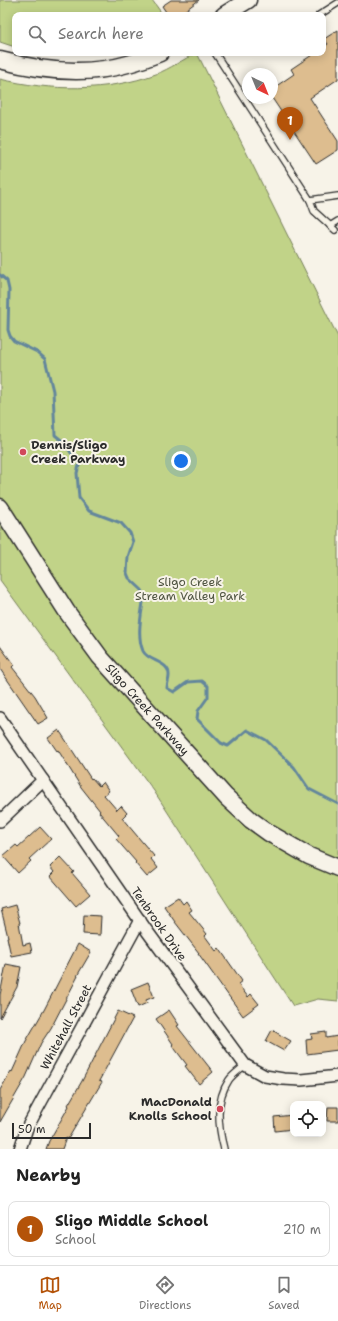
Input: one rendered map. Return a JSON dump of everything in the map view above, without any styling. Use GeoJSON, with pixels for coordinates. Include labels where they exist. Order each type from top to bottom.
{"type":"FeatureCollection","features":[{"type":"Feature","properties":{"kind":"street"},"geometry":{"type":"LineString","coordinates":[[232,12],[248,0]]}},
{"type":"Feature","properties":{"kind":"street"},"geometry":{"type":"LineString","coordinates":[[0,60],[25,67],[63,71],[92,70],[127,64],[151,56]]}},
{"type":"Feature","properties":{"kind":"street","name":"Sligo Creek Parkway"},"geometry":{"type":"LineString","coordinates":[[0,507],[67,612],[100,657],[226,797],[250,820],[269,833],[310,856],[338,868]]}},
{"type":"Feature","properties":{"kind":"street","name":"Tenbrook Drive"},"geometry":{"type":"LineString","coordinates":[[0,718],[140,920],[245,1065],[265,1076],[301,1080],[338,1076]]}},
{"type":"Feature","properties":{"kind":"street"},"geometry":{"type":"LineString","coordinates":[[0,821],[43,780]]}},
{"type":"Feature","properties":{"kind":"street","name":"Whitehall Street"},"geometry":{"type":"LineString","coordinates":[[20,1149],[27,1128],[140,920]]}},
{"type":"Feature","properties":{"kind":"lane"},"geometry":{"type":"LineString","coordinates":[[324,12],[338,3]]}},
{"type":"Feature","properties":{"kind":"lane"},"geometry":{"type":"LineString","coordinates":[[217,56],[310,200],[314,211],[332,228],[338,221]]}},
{"type":"Feature","properties":{"kind":"lane"},"geometry":{"type":"LineString","coordinates":[[310,200],[338,196]]}},
{"type":"Feature","properties":{"kind":"lane"},"geometry":{"type":"LineString","coordinates":[[224,1149],[218,1115],[221,1097],[229,1080],[245,1065]]}},
{"type":"Feature","properties":{"kind":"green space"},"geometry":{"type":"Polygon","coordinates":[[[0,0],[152,0],[161,12],[12,12],[12,46],[0,42],[0,0]]]}},
{"type":"Feature","properties":{"kind":"green space","name":"Sligo Creek Stream Valley Park"},"geometry":{"type":"Polygon","coordinates":[[[191,56],[198,56],[338,337],[338,1001],[318,999],[293,1006],[154,791],[0,580],[0,79],[39,86],[78,88],[98,87],[137,80],[156,74],[191,56]]]}},
{"type":"Feature","properties":{"kind":"building"},"geometry":{"type":"Polygon","coordinates":[[[171,0],[199,0],[183,12],[166,12],[162,6],[171,0]]]}},
{"type":"Feature","properties":{"kind":"building"},"geometry":{"type":"Polygon","coordinates":[[[338,30],[338,79],[310,98],[338,141],[338,150],[316,164],[276,104],[278,104],[278,85],[294,74],[291,69],[310,56],[326,56],[326,46],[328,44],[326,38],[338,30]]]}},
{"type":"Feature","properties":{"kind":"building"},"geometry":{"type":"Polygon","coordinates":[[[0,646],[14,665],[12,667],[35,696],[48,718],[38,724],[0,669],[0,646]]]}},
{"type":"Feature","properties":{"kind":"building"},"geometry":{"type":"Polygon","coordinates":[[[59,730],[91,779],[92,778],[99,786],[103,782],[109,791],[104,795],[117,810],[121,806],[127,813],[122,818],[154,856],[151,859],[158,868],[147,877],[116,839],[119,836],[99,812],[100,811],[81,787],[58,750],[57,751],[48,738],[59,730]]]}},
{"type":"Feature","properties":{"kind":"building"},"geometry":{"type":"Polygon","coordinates":[[[40,827],[51,839],[29,859],[31,861],[18,873],[3,856],[16,845],[18,847],[40,827]]]}},
{"type":"Feature","properties":{"kind":"building"},"geometry":{"type":"Polygon","coordinates":[[[60,857],[74,872],[72,873],[90,894],[76,906],[50,876],[54,872],[50,867],[60,857]]]}},
{"type":"Feature","properties":{"kind":"building"},"geometry":{"type":"Polygon","coordinates":[[[178,897],[183,904],[186,901],[192,910],[189,912],[207,934],[205,936],[216,951],[219,948],[242,981],[238,984],[248,997],[251,994],[259,1004],[243,1016],[164,906],[178,897]]]}},
{"type":"Feature","properties":{"kind":"building"},"geometry":{"type":"Polygon","coordinates":[[[15,905],[20,923],[23,945],[30,943],[32,952],[11,956],[1,909],[15,905]]]}},
{"type":"Feature","properties":{"kind":"building"},"geometry":{"type":"Polygon","coordinates":[[[84,915],[101,916],[100,935],[83,934],[84,915]]]}},
{"type":"Feature","properties":{"kind":"building"},"geometry":{"type":"Polygon","coordinates":[[[78,944],[91,952],[77,976],[51,1028],[41,1043],[26,1077],[0,1122],[0,1090],[11,1071],[12,1072],[26,1041],[44,1010],[78,944]]]}},
{"type":"Feature","properties":{"kind":"building"},"geometry":{"type":"Polygon","coordinates":[[[6,964],[21,967],[17,987],[0,1018],[0,995],[6,964]]]}},
{"type":"Feature","properties":{"kind":"building"},"geometry":{"type":"Polygon","coordinates":[[[148,982],[154,997],[146,1000],[147,1003],[138,1007],[131,989],[148,982]]]}},
{"type":"Feature","properties":{"kind":"building"},"geometry":{"type":"Polygon","coordinates":[[[169,1010],[179,1025],[177,1026],[213,1072],[199,1084],[185,1066],[187,1065],[172,1045],[173,1044],[156,1019],[169,1010]]]}},
{"type":"Feature","properties":{"kind":"building"},"geometry":{"type":"Polygon","coordinates":[[[118,1011],[133,1018],[99,1081],[102,1082],[68,1139],[66,1138],[62,1149],[46,1149],[49,1141],[69,1106],[68,1105],[118,1011]]]}},
{"type":"Feature","properties":{"kind":"building"},"geometry":{"type":"Polygon","coordinates":[[[272,1030],[291,1041],[284,1051],[266,1041],[272,1030]]]}},
{"type":"Feature","properties":{"kind":"building"},"geometry":{"type":"Polygon","coordinates":[[[326,1032],[326,1038],[338,1036],[338,1050],[307,1054],[306,1040],[312,1039],[311,1034],[326,1032]]]}},
{"type":"Feature","properties":{"kind":"building"},"geometry":{"type":"Polygon","coordinates":[[[328,1107],[338,1107],[338,1121],[327,1121],[328,1107]]]}},
{"type":"Feature","properties":{"kind":"building"},"geometry":{"type":"Polygon","coordinates":[[[290,1115],[290,1129],[275,1131],[274,1117],[290,1115]]]}},
{"type":"Feature","properties":{"kind":"waterway"},"geometry":{"type":"LineString","coordinates":[[0,275],[7,281],[9,290],[8,330],[10,336],[14,341],[37,352],[45,359],[53,391],[55,435],[65,443],[71,453],[81,458],[77,473],[79,498],[89,511],[121,523],[130,533],[133,542],[128,557],[127,573],[129,578],[142,590],[144,595],[140,631],[143,651],[146,655],[166,667],[169,676],[167,688],[174,692],[188,682],[202,681],[208,686],[208,697],[198,711],[197,719],[221,743],[228,746],[247,730],[266,740],[294,767],[309,789],[338,804]]}},
{"type":"Feature","properties":{"kind":"place","name":"Sligo Middle School"},"geometry":{"type":"Point","coordinates":[290,140]}},
{"type":"Feature","properties":{"kind":"place","name":"Dennis/Sligo Creek Parkway"},"geometry":{"type":"Point","coordinates":[23,452]}},
{"type":"Feature","properties":{"kind":"place","name":"MacDonald Knolls School"},"geometry":{"type":"Point","coordinates":[220,1109]}}]}
